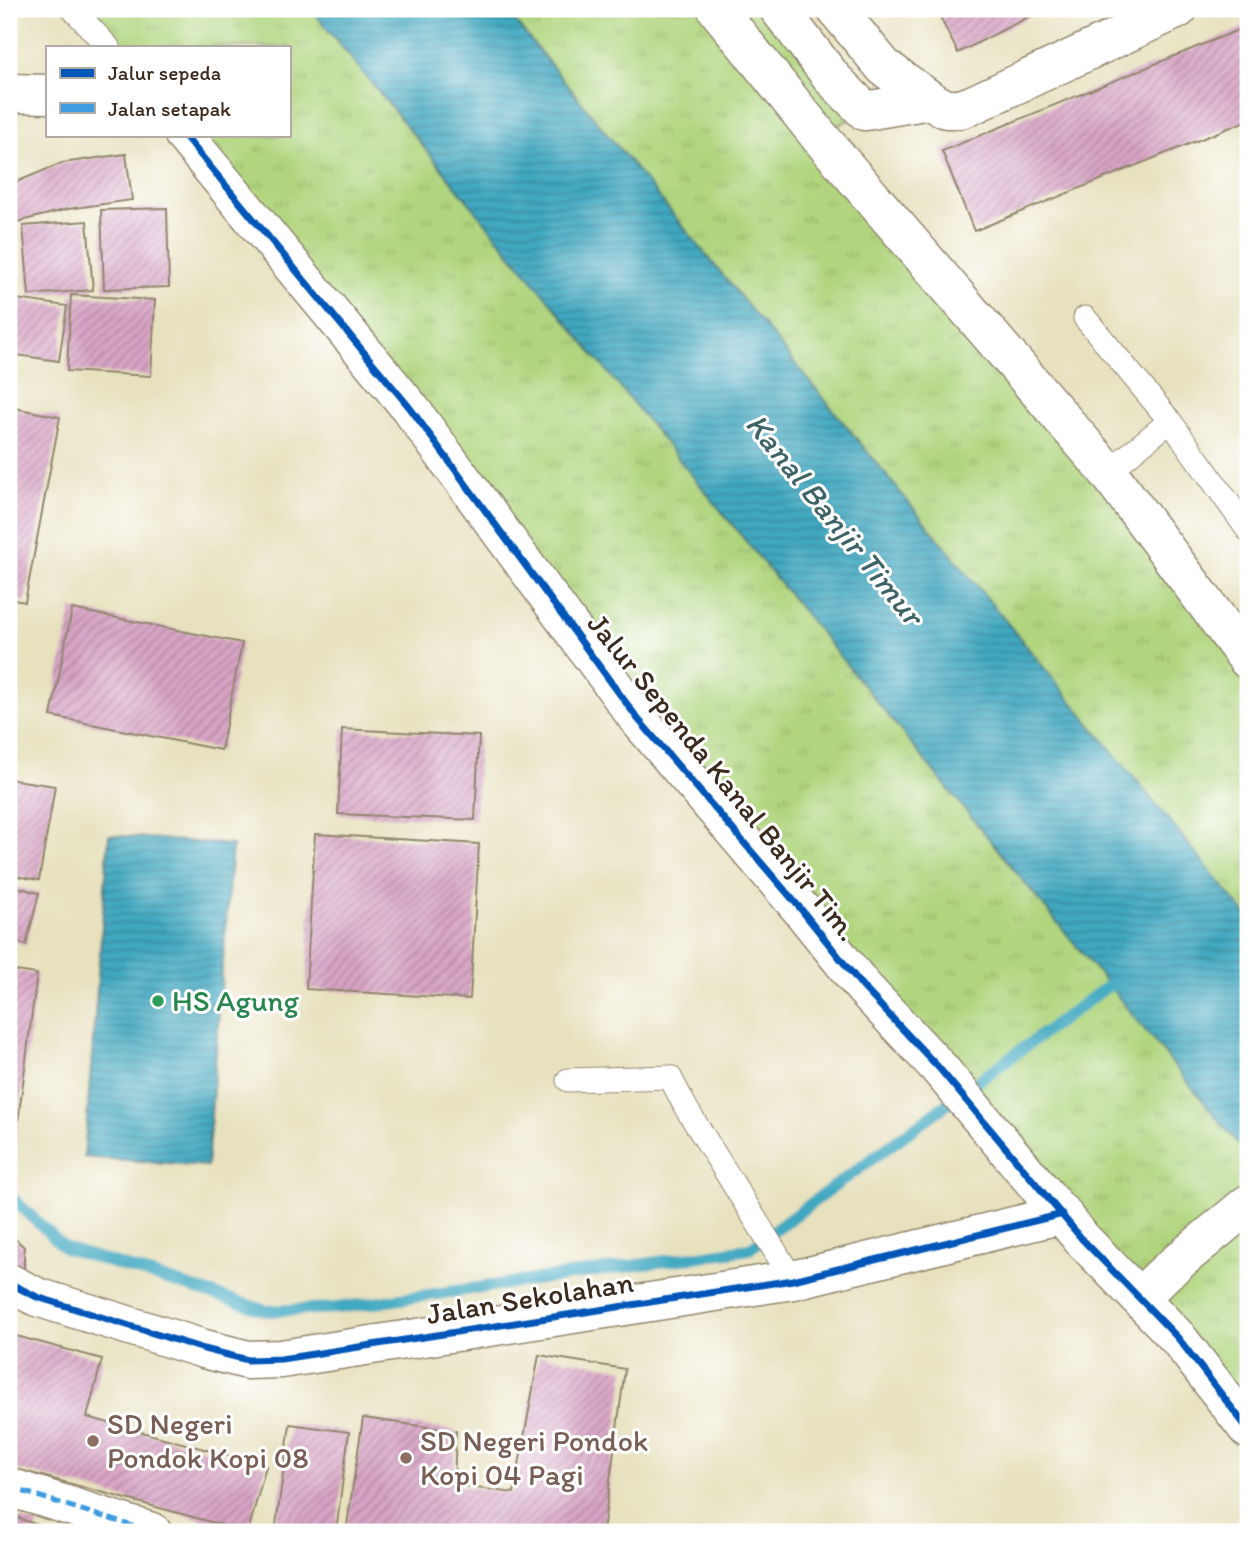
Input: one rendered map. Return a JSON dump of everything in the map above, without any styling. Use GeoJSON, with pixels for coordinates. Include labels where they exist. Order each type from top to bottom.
{"type":"FeatureCollection","features":[{"type":"Feature","properties":{"kind":"street"},"geometry":{"type":"LineString","coordinates":[[717,9],[819,136],[1108,472],[1248,660]]}},
{"type":"Feature","properties":{"kind":"street"},"geometry":{"type":"LineString","coordinates":[[779,9],[833,79],[865,111],[930,100]]}},
{"type":"Feature","properties":{"kind":"street"},"geometry":{"type":"LineString","coordinates":[[836,9],[884,67],[946,109],[960,109],[972,105],[1178,9]]}},
{"type":"Feature","properties":{"kind":"street"},"geometry":{"type":"LineString","coordinates":[[9,93],[46,94]]}},
{"type":"Feature","properties":{"kind":"street","name":"Jalur Sependa Kanal Banjir Tim."},"geometry":{"type":"LineString","coordinates":[[185,136],[411,408],[638,719],[800,908],[863,987],[939,1068],[1082,1239],[1153,1285],[1178,1338],[1248,1429]]}},
{"type":"Feature","properties":{"kind":"street"},"geometry":{"type":"LineString","coordinates":[[1153,1285],[1248,1204]]}},
{"type":"Feature","properties":{"kind":"street","name":"Jalan Sekolahan"},"geometry":{"type":"LineString","coordinates":[[9,1283],[37,1297],[248,1360],[281,1359],[1063,1214]]}},
{"type":"Feature","properties":{"kind":"street"},"geometry":{"type":"LineString","coordinates":[[9,1488],[152,1532]]}},
{"type":"Feature","properties":{"kind":"lane"},"geometry":{"type":"LineString","coordinates":[[73,9],[107,46]]}},
{"type":"Feature","properties":{"kind":"lane"},"geometry":{"type":"LineString","coordinates":[[1085,318],[1170,421],[1248,530]]}},
{"type":"Feature","properties":{"kind":"lane"},"geometry":{"type":"LineString","coordinates":[[1108,472],[1170,421]]}},
{"type":"Feature","properties":{"kind":"lane"},"geometry":{"type":"LineString","coordinates":[[568,1080],[670,1077],[686,1108],[784,1265]]}},
{"type":"Feature","properties":{"kind":"green space"},"geometry":{"type":"Polygon","coordinates":[[[76,9],[311,9],[1248,1154],[1248,1429],[1082,1239],[185,136],[290,136],[290,46],[109,46],[76,9]]]}},
{"type":"Feature","properties":{"kind":"green space"},"geometry":{"type":"Polygon","coordinates":[[[505,9],[778,9],[865,111],[819,136],[1248,663],[1248,920],[505,9]]]}},
{"type":"Feature","properties":{"kind":"water","name":"Kanal Banjir Timur"},"geometry":{"type":"Polygon","coordinates":[[[311,9],[505,9],[1248,917],[1248,1156],[311,9]]]}},
{"type":"Feature","properties":{"kind":"water","name":"HS Agung"},"geometry":{"type":"Polygon","coordinates":[[[109,835],[232,845],[207,1166],[84,1157],[109,835]]]}},
{"type":"Feature","properties":{"kind":"building"},"geometry":{"type":"Polygon","coordinates":[[[936,9],[1044,9],[958,53],[936,9]]]}},
{"type":"Feature","properties":{"kind":"building"},"geometry":{"type":"Polygon","coordinates":[[[1248,26],[1248,120],[974,231],[942,151],[1248,26]]]}},
{"type":"Feature","properties":{"kind":"building"},"geometry":{"type":"Polygon","coordinates":[[[126,154],[132,200],[68,209],[9,224],[9,185],[62,163],[126,154]]]}},
{"type":"Feature","properties":{"kind":"building"},"geometry":{"type":"Polygon","coordinates":[[[167,208],[169,287],[104,289],[101,210],[167,208]]]}},
{"type":"Feature","properties":{"kind":"building"},"geometry":{"type":"Polygon","coordinates":[[[87,221],[93,290],[29,295],[23,226],[87,221]]]}},
{"type":"Feature","properties":{"kind":"building"},"geometry":{"type":"Polygon","coordinates":[[[71,295],[155,300],[151,376],[67,371],[71,295]]]}},
{"type":"Feature","properties":{"kind":"building"},"geometry":{"type":"Polygon","coordinates":[[[9,298],[67,306],[59,361],[9,354],[9,298]]]}},
{"type":"Feature","properties":{"kind":"building"},"geometry":{"type":"Polygon","coordinates":[[[9,407],[60,417],[25,602],[9,599],[9,407]]]}},
{"type":"Feature","properties":{"kind":"building"},"geometry":{"type":"Polygon","coordinates":[[[72,609],[242,643],[221,750],[51,716],[72,609]]]}},
{"type":"Feature","properties":{"kind":"building"},"geometry":{"type":"Polygon","coordinates":[[[342,729],[479,736],[475,820],[338,814],[342,729]]]}},
{"type":"Feature","properties":{"kind":"building"},"geometry":{"type":"Polygon","coordinates":[[[9,779],[55,786],[39,880],[9,875],[9,779]]]}},
{"type":"Feature","properties":{"kind":"building"},"geometry":{"type":"Polygon","coordinates":[[[315,834],[479,844],[470,999],[306,989],[315,834]]]}},
{"type":"Feature","properties":{"kind":"building"},"geometry":{"type":"Polygon","coordinates":[[[9,885],[39,893],[26,945],[9,940],[9,885]]]}},
{"type":"Feature","properties":{"kind":"building"},"geometry":{"type":"Polygon","coordinates":[[[9,970],[37,974],[14,1153],[9,1152],[9,970]]]}},
{"type":"Feature","properties":{"kind":"building"},"geometry":{"type":"Polygon","coordinates":[[[9,1233],[24,1247],[24,1269],[9,1263],[9,1233]]]}},
{"type":"Feature","properties":{"kind":"building","name":"SD Negeri Pondok Kopi 08"},"geometry":{"type":"Polygon","coordinates":[[[9,1334],[102,1359],[87,1417],[266,1466],[248,1532],[9,1467],[9,1334]]]}},
{"type":"Feature","properties":{"kind":"building","name":"SD Negeri Pondok Kopi 04 Pagi"},"geometry":{"type":"Polygon","coordinates":[[[539,1355],[625,1369],[603,1532],[346,1532],[363,1418],[456,1431],[454,1485],[514,1493],[539,1355]]]}},
{"type":"Feature","properties":{"kind":"building"},"geometry":{"type":"Polygon","coordinates":[[[290,1424],[349,1432],[336,1532],[275,1532],[290,1424]]]}},
{"type":"Feature","properties":{"kind":"building"},"geometry":{"type":"Polygon","coordinates":[[[9,1515],[38,1525],[36,1532],[9,1532],[9,1515]]]}},
{"type":"Feature","properties":{"kind":"waterway"},"geometry":{"type":"LineString","coordinates":[[9,1195],[65,1248],[267,1311],[338,1308],[749,1249],[1108,986],[1122,981]]}},
{"type":"Feature","properties":{"kind":"marked path"},"geometry":{"type":"LineString","coordinates":[[9,1487],[152,1532]]}},
{"type":"Feature","properties":{"kind":"cycle path"},"geometry":{"type":"LineString","coordinates":[[185,136],[410,408],[638,719],[800,908],[863,987],[939,1068],[1082,1239],[1178,1338],[1248,1429]]}},
{"type":"Feature","properties":{"kind":"cycle path"},"geometry":{"type":"LineString","coordinates":[[9,1283],[37,1297],[204,1349],[248,1360],[281,1359],[793,1280],[1063,1214]]}},
{"type":"Feature","properties":{"kind":"place","name":"HS Agung"},"geometry":{"type":"Point","coordinates":[158,1001]}},
{"type":"Feature","properties":{"kind":"place","name":"SD Negeri Pondok Kopi 08"},"geometry":{"type":"Point","coordinates":[93,1441]}},
{"type":"Feature","properties":{"kind":"place","name":"SD Negeri Pondok Kopi 04 Pagi"},"geometry":{"type":"Point","coordinates":[406,1458]}}]}
